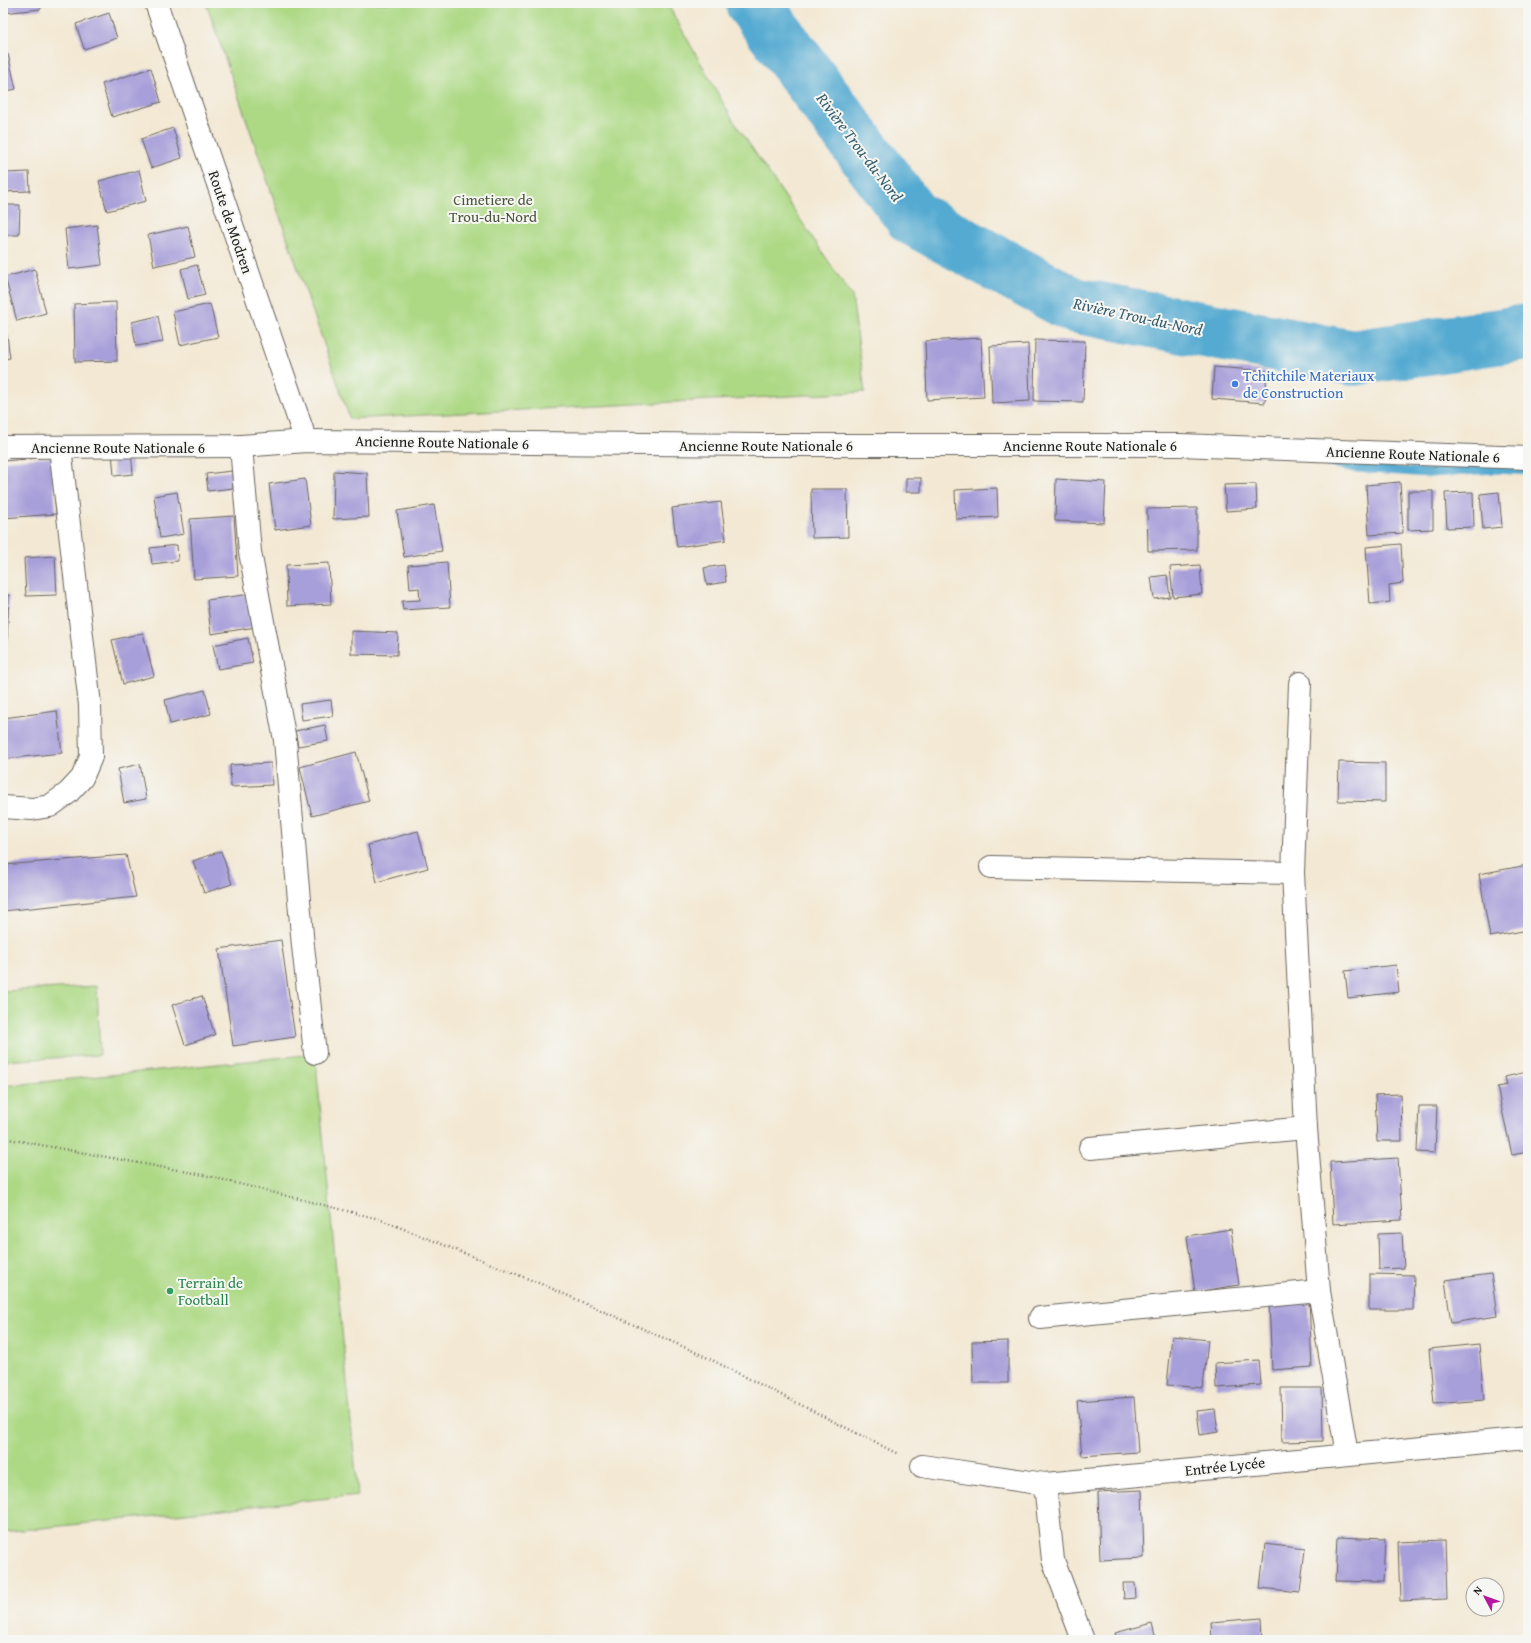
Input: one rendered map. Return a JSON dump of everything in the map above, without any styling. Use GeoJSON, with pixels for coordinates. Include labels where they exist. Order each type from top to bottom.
{"type":"FeatureCollection","features":[{"type":"Feature","properties":{"kind":"street","name":"Route de Modren"},"geometry":{"type":"LineString","coordinates":[[156,3],[306,441]]}},
{"type":"Feature","properties":{"kind":"street","name":"Ancienne Route Nationale 6"},"geometry":{"type":"LineString","coordinates":[[3,447],[241,446],[306,441],[757,445],[1180,446],[1528,458]]}},
{"type":"Feature","properties":{"kind":"street"},"geometry":{"type":"LineString","coordinates":[[241,446],[250,552],[285,740],[303,946],[315,1054]]}},
{"type":"Feature","properties":{"kind":"street"},"geometry":{"type":"LineString","coordinates":[[3,807],[32,809],[50,806],[68,793],[82,778],[91,757],[90,705],[60,447]]}},
{"type":"Feature","properties":{"kind":"street"},"geometry":{"type":"LineString","coordinates":[[1300,683],[1293,873],[1306,1128],[1319,1291],[1347,1454]]}},
{"type":"Feature","properties":{"kind":"street"},"geometry":{"type":"LineString","coordinates":[[991,867],[1293,873]]}},
{"type":"Feature","properties":{"kind":"street"},"geometry":{"type":"LineString","coordinates":[[1090,1148],[1306,1128]]}},
{"type":"Feature","properties":{"kind":"street"},"geometry":{"type":"LineString","coordinates":[[1040,1318],[1319,1291]]}},
{"type":"Feature","properties":{"kind":"street","name":"Entrée Lycée"},"geometry":{"type":"LineString","coordinates":[[922,1466],[1044,1484],[1528,1438]]}},
{"type":"Feature","properties":{"kind":"street"},"geometry":{"type":"LineString","coordinates":[[1044,1484],[1052,1560],[1083,1640]]}},
{"type":"Feature","properties":{"kind":"path"},"geometry":{"type":"LineString","coordinates":[[3,1138],[204,1175],[379,1219],[546,1286],[702,1355],[922,1466]]}},
{"type":"Feature","properties":{"kind":"green space","name":"Cimetiere de Trou-du-Nord"},"geometry":{"type":"Polygon","coordinates":[[[206,3],[667,3],[731,117],[852,296],[865,392],[350,419],[206,3]]]}},
{"type":"Feature","properties":{"kind":"green space"},"geometry":{"type":"Polygon","coordinates":[[[97,986],[100,1055],[3,1061],[3,991],[97,986]]]}},
{"type":"Feature","properties":{"kind":"green space","name":"Terrain de Football"},"geometry":{"type":"Polygon","coordinates":[[[315,1054],[358,1495],[3,1532],[3,1086],[315,1054]]]}},
{"type":"Feature","properties":{"kind":"building"},"geometry":{"type":"Polygon","coordinates":[[[3,3],[41,3],[41,9],[3,13],[3,3]]]}},
{"type":"Feature","properties":{"kind":"building"},"geometry":{"type":"Polygon","coordinates":[[[109,13],[117,38],[84,49],[76,24],[109,13]]]}},
{"type":"Feature","properties":{"kind":"building"},"geometry":{"type":"Polygon","coordinates":[[[8,54],[16,89],[3,92],[3,56],[8,54]]]}},
{"type":"Feature","properties":{"kind":"building"},"geometry":{"type":"Polygon","coordinates":[[[151,68],[161,102],[112,117],[102,84],[151,68]]]}},
{"type":"Feature","properties":{"kind":"building"},"geometry":{"type":"Polygon","coordinates":[[[173,128],[182,158],[151,168],[141,139],[173,128]]]}},
{"type":"Feature","properties":{"kind":"building"},"geometry":{"type":"Polygon","coordinates":[[[139,170],[146,201],[107,211],[99,181],[139,170]]]}},
{"type":"Feature","properties":{"kind":"building"},"geometry":{"type":"Polygon","coordinates":[[[29,172],[30,191],[3,192],[3,173],[29,172]]]}},
{"type":"Feature","properties":{"kind":"building"},"geometry":{"type":"Polygon","coordinates":[[[3,205],[20,205],[19,235],[3,235],[3,205]]]}},
{"type":"Feature","properties":{"kind":"building"},"geometry":{"type":"Polygon","coordinates":[[[97,225],[102,265],[69,269],[65,229],[97,225]]]}},
{"type":"Feature","properties":{"kind":"building"},"geometry":{"type":"Polygon","coordinates":[[[188,226],[195,257],[154,266],[148,235],[188,226]]]}},
{"type":"Feature","properties":{"kind":"building"},"geometry":{"type":"Polygon","coordinates":[[[197,265],[205,295],[188,299],[181,269],[197,265]]]}},
{"type":"Feature","properties":{"kind":"building"},"geometry":{"type":"Polygon","coordinates":[[[35,269],[46,313],[17,321],[5,277],[35,269]]]}},
{"type":"Feature","properties":{"kind":"building"},"geometry":{"type":"Polygon","coordinates":[[[116,302],[117,361],[75,362],[74,304],[116,302]]]}},
{"type":"Feature","properties":{"kind":"building"},"geometry":{"type":"Polygon","coordinates":[[[210,304],[218,337],[180,345],[173,312],[210,304]]]}},
{"type":"Feature","properties":{"kind":"building"},"geometry":{"type":"Polygon","coordinates":[[[158,316],[163,342],[136,346],[132,322],[158,316]]]}},
{"type":"Feature","properties":{"kind":"building"},"geometry":{"type":"Polygon","coordinates":[[[7,335],[10,358],[3,359],[3,336],[7,335]]]}},
{"type":"Feature","properties":{"kind":"building"},"geometry":{"type":"Polygon","coordinates":[[[981,338],[984,397],[927,400],[925,341],[981,338]]]}},
{"type":"Feature","properties":{"kind":"building"},"geometry":{"type":"Polygon","coordinates":[[[1035,340],[1085,341],[1083,402],[1034,401],[1035,340]]]}},
{"type":"Feature","properties":{"kind":"building"},"geometry":{"type":"Polygon","coordinates":[[[1028,344],[1030,401],[992,403],[990,346],[1028,344]]]}},
{"type":"Feature","properties":{"kind":"building"},"geometry":{"type":"Polygon","coordinates":[[[1214,367],[1267,371],[1265,403],[1212,399],[1214,367]]]}},
{"type":"Feature","properties":{"kind":"building"},"geometry":{"type":"Polygon","coordinates":[[[131,450],[133,474],[114,476],[112,452],[131,450]]]}},
{"type":"Feature","properties":{"kind":"building"},"geometry":{"type":"Polygon","coordinates":[[[52,457],[56,514],[3,518],[3,461],[52,457]]]}},
{"type":"Feature","properties":{"kind":"building"},"geometry":{"type":"Polygon","coordinates":[[[232,471],[233,488],[208,491],[206,474],[232,471]]]}},
{"type":"Feature","properties":{"kind":"building"},"geometry":{"type":"Polygon","coordinates":[[[334,471],[367,473],[369,517],[333,519],[334,471]]]}},
{"type":"Feature","properties":{"kind":"building"},"geometry":{"type":"Polygon","coordinates":[[[906,478],[921,478],[921,492],[906,492],[906,478]]]}},
{"type":"Feature","properties":{"kind":"building"},"geometry":{"type":"Polygon","coordinates":[[[305,479],[311,525],[275,530],[269,484],[305,479]]]}},
{"type":"Feature","properties":{"kind":"building"},"geometry":{"type":"Polygon","coordinates":[[[1056,479],[1106,482],[1104,523],[1055,521],[1056,479]]]}},
{"type":"Feature","properties":{"kind":"building"},"geometry":{"type":"Polygon","coordinates":[[[1400,482],[1403,533],[1369,535],[1366,485],[1400,482]]]}},
{"type":"Feature","properties":{"kind":"building"},"geometry":{"type":"Polygon","coordinates":[[[1256,484],[1257,509],[1226,511],[1224,485],[1256,484]]]}},
{"type":"Feature","properties":{"kind":"building"},"geometry":{"type":"Polygon","coordinates":[[[997,488],[998,517],[956,519],[955,490],[997,488]]]}},
{"type":"Feature","properties":{"kind":"building"},"geometry":{"type":"Polygon","coordinates":[[[811,489],[847,489],[848,537],[812,538],[811,489]]]}},
{"type":"Feature","properties":{"kind":"building"},"geometry":{"type":"Polygon","coordinates":[[[1408,491],[1433,491],[1433,529],[1408,530],[1408,491]]]}},
{"type":"Feature","properties":{"kind":"building"},"geometry":{"type":"Polygon","coordinates":[[[177,492],[184,534],[160,538],[154,496],[177,492]]]}},
{"type":"Feature","properties":{"kind":"building"},"geometry":{"type":"Polygon","coordinates":[[[1473,492],[1474,527],[1447,528],[1445,493],[1473,492]]]}},
{"type":"Feature","properties":{"kind":"building"},"geometry":{"type":"Polygon","coordinates":[[[1499,492],[1502,527],[1483,529],[1480,494],[1499,492]]]}},
{"type":"Feature","properties":{"kind":"building"},"geometry":{"type":"Polygon","coordinates":[[[721,502],[726,540],[677,547],[672,508],[721,502]]]}},
{"type":"Feature","properties":{"kind":"building"},"geometry":{"type":"Polygon","coordinates":[[[434,505],[442,551],[404,557],[397,511],[434,505]]]}},
{"type":"Feature","properties":{"kind":"building"},"geometry":{"type":"Polygon","coordinates":[[[1197,508],[1197,550],[1148,551],[1147,509],[1197,508]]]}},
{"type":"Feature","properties":{"kind":"building"},"geometry":{"type":"Polygon","coordinates":[[[234,516],[238,576],[194,579],[190,519],[234,516]]]}},
{"type":"Feature","properties":{"kind":"building"},"geometry":{"type":"Polygon","coordinates":[[[1401,544],[1403,583],[1389,585],[1390,602],[1370,604],[1366,547],[1401,544]]]}},
{"type":"Feature","properties":{"kind":"building"},"geometry":{"type":"Polygon","coordinates":[[[177,545],[178,561],[152,564],[150,548],[177,545]]]}},
{"type":"Feature","properties":{"kind":"building"},"geometry":{"type":"Polygon","coordinates":[[[55,556],[57,595],[26,596],[24,558],[55,556]]]}},
{"type":"Feature","properties":{"kind":"building"},"geometry":{"type":"Polygon","coordinates":[[[447,562],[450,607],[403,610],[402,601],[420,600],[419,588],[410,589],[408,565],[447,562]]]}},
{"type":"Feature","properties":{"kind":"building"},"geometry":{"type":"Polygon","coordinates":[[[329,563],[331,604],[287,606],[286,565],[329,563]]]}},
{"type":"Feature","properties":{"kind":"building"},"geometry":{"type":"Polygon","coordinates":[[[724,565],[726,582],[707,585],[704,568],[724,565]]]}},
{"type":"Feature","properties":{"kind":"building"},"geometry":{"type":"Polygon","coordinates":[[[1200,565],[1202,594],[1173,597],[1170,567],[1200,565]]]}},
{"type":"Feature","properties":{"kind":"building"},"geometry":{"type":"Polygon","coordinates":[[[1167,575],[1170,597],[1154,599],[1151,577],[1167,575]]]}},
{"type":"Feature","properties":{"kind":"building"},"geometry":{"type":"Polygon","coordinates":[[[251,594],[256,627],[211,634],[207,600],[251,594]]]}},
{"type":"Feature","properties":{"kind":"building"},"geometry":{"type":"Polygon","coordinates":[[[3,595],[9,595],[7,643],[3,643],[3,595]]]}},
{"type":"Feature","properties":{"kind":"building"},"geometry":{"type":"Polygon","coordinates":[[[351,631],[398,633],[397,655],[351,654],[351,631]]]}},
{"type":"Feature","properties":{"kind":"building"},"geometry":{"type":"Polygon","coordinates":[[[143,633],[154,676],[123,684],[112,640],[143,633]]]}},
{"type":"Feature","properties":{"kind":"building"},"geometry":{"type":"Polygon","coordinates":[[[248,638],[253,663],[218,669],[213,645],[248,638]]]}},
{"type":"Feature","properties":{"kind":"building"},"geometry":{"type":"Polygon","coordinates":[[[205,690],[211,714],[170,724],[165,700],[205,690]]]}},
{"type":"Feature","properties":{"kind":"building"},"geometry":{"type":"Polygon","coordinates":[[[331,700],[333,716],[302,720],[300,704],[331,700]]]}},
{"type":"Feature","properties":{"kind":"building"},"geometry":{"type":"Polygon","coordinates":[[[57,711],[62,753],[3,759],[3,718],[57,711]]]}},
{"type":"Feature","properties":{"kind":"building"},"geometry":{"type":"Polygon","coordinates":[[[325,725],[328,741],[298,746],[295,731],[325,725]]]}},
{"type":"Feature","properties":{"kind":"building"},"geometry":{"type":"Polygon","coordinates":[[[356,752],[369,801],[312,816],[300,767],[356,752]]]}},
{"type":"Feature","properties":{"kind":"building"},"geometry":{"type":"Polygon","coordinates":[[[1339,762],[1385,763],[1385,802],[1338,801],[1339,762]]]}},
{"type":"Feature","properties":{"kind":"building"},"geometry":{"type":"Polygon","coordinates":[[[271,763],[272,785],[231,787],[230,765],[271,763]]]}},
{"type":"Feature","properties":{"kind":"building"},"geometry":{"type":"Polygon","coordinates":[[[140,764],[146,799],[124,803],[118,769],[140,764]]]}},
{"type":"Feature","properties":{"kind":"building"},"geometry":{"type":"Polygon","coordinates":[[[418,831],[428,868],[377,882],[368,845],[418,831]]]}},
{"type":"Feature","properties":{"kind":"building"},"geometry":{"type":"Polygon","coordinates":[[[221,851],[232,884],[204,893],[193,861],[221,851]]]}},
{"type":"Feature","properties":{"kind":"building"},"geometry":{"type":"Polygon","coordinates":[[[126,855],[136,897],[3,911],[3,865],[126,855]]]}},
{"type":"Feature","properties":{"kind":"building"},"geometry":{"type":"Polygon","coordinates":[[[1528,865],[1528,930],[1490,937],[1479,874],[1528,865]]]}},
{"type":"Feature","properties":{"kind":"building"},"geometry":{"type":"Polygon","coordinates":[[[281,940],[295,1037],[233,1046],[219,949],[281,940]]]}},
{"type":"Feature","properties":{"kind":"building"},"geometry":{"type":"Polygon","coordinates":[[[1396,965],[1399,992],[1348,998],[1345,971],[1396,965]]]}},
{"type":"Feature","properties":{"kind":"building"},"geometry":{"type":"Polygon","coordinates":[[[202,996],[215,1035],[185,1045],[172,1005],[202,996]]]}},
{"type":"Feature","properties":{"kind":"building"},"geometry":{"type":"Polygon","coordinates":[[[1526,1072],[1528,1081],[1528,1152],[1512,1155],[1497,1087],[1507,1085],[1505,1077],[1526,1072]]]}},
{"type":"Feature","properties":{"kind":"building"},"geometry":{"type":"Polygon","coordinates":[[[1401,1094],[1402,1141],[1377,1141],[1375,1095],[1401,1094]]]}},
{"type":"Feature","properties":{"kind":"building"},"geometry":{"type":"Polygon","coordinates":[[[1419,1106],[1437,1106],[1435,1153],[1417,1152],[1419,1106]]]}},
{"type":"Feature","properties":{"kind":"building"},"geometry":{"type":"Polygon","coordinates":[[[1398,1158],[1402,1220],[1333,1224],[1330,1162],[1398,1158]]]}},
{"type":"Feature","properties":{"kind":"building"},"geometry":{"type":"Polygon","coordinates":[[[1231,1229],[1239,1285],[1195,1292],[1187,1236],[1231,1229]]]}},
{"type":"Feature","properties":{"kind":"building"},"geometry":{"type":"Polygon","coordinates":[[[1402,1233],[1404,1268],[1379,1269],[1378,1234],[1402,1233]]]}},
{"type":"Feature","properties":{"kind":"building"},"geometry":{"type":"Polygon","coordinates":[[[1369,1274],[1414,1275],[1413,1310],[1369,1310],[1369,1274]]]}},
{"type":"Feature","properties":{"kind":"building"},"geometry":{"type":"Polygon","coordinates":[[[1491,1274],[1497,1316],[1451,1323],[1445,1280],[1491,1274]]]}},
{"type":"Feature","properties":{"kind":"building"},"geometry":{"type":"Polygon","coordinates":[[[1309,1301],[1312,1367],[1272,1370],[1269,1303],[1309,1301]]]}},
{"type":"Feature","properties":{"kind":"building"},"geometry":{"type":"Polygon","coordinates":[[[1172,1336],[1208,1340],[1203,1388],[1167,1385],[1172,1336]]]}},
{"type":"Feature","properties":{"kind":"building"},"geometry":{"type":"Polygon","coordinates":[[[1008,1341],[1008,1383],[973,1383],[972,1342],[1008,1341]]]}},
{"type":"Feature","properties":{"kind":"building"},"geometry":{"type":"Polygon","coordinates":[[[1479,1344],[1484,1400],[1434,1404],[1429,1349],[1479,1344]]]}},
{"type":"Feature","properties":{"kind":"building"},"geometry":{"type":"Polygon","coordinates":[[[1259,1360],[1261,1385],[1216,1388],[1215,1363],[1259,1360]]]}},
{"type":"Feature","properties":{"kind":"building"},"geometry":{"type":"Polygon","coordinates":[[[1281,1388],[1322,1388],[1323,1441],[1282,1442],[1281,1388]]]}},
{"type":"Feature","properties":{"kind":"building"},"geometry":{"type":"Polygon","coordinates":[[[1134,1397],[1138,1452],[1082,1456],[1077,1401],[1134,1397]]]}},
{"type":"Feature","properties":{"kind":"building"},"geometry":{"type":"Polygon","coordinates":[[[1215,1409],[1218,1432],[1200,1435],[1197,1411],[1215,1409]]]}},
{"type":"Feature","properties":{"kind":"building"},"geometry":{"type":"Polygon","coordinates":[[[1142,1490],[1144,1558],[1100,1560],[1098,1492],[1142,1490]]]}},
{"type":"Feature","properties":{"kind":"building"},"geometry":{"type":"Polygon","coordinates":[[[1338,1537],[1385,1539],[1383,1582],[1336,1581],[1338,1537]]]}},
{"type":"Feature","properties":{"kind":"building"},"geometry":{"type":"Polygon","coordinates":[[[1445,1540],[1447,1599],[1400,1601],[1398,1542],[1445,1540]]]}},
{"type":"Feature","properties":{"kind":"building"},"geometry":{"type":"Polygon","coordinates":[[[1265,1544],[1305,1549],[1300,1592],[1260,1588],[1265,1544]]]}},
{"type":"Feature","properties":{"kind":"building"},"geometry":{"type":"Polygon","coordinates":[[[1123,1583],[1135,1583],[1136,1598],[1124,1599],[1123,1583]]]}},
{"type":"Feature","properties":{"kind":"building"},"geometry":{"type":"Polygon","coordinates":[[[1262,1618],[1263,1640],[1212,1640],[1211,1622],[1262,1618]]]}},
{"type":"Feature","properties":{"kind":"building"},"geometry":{"type":"Polygon","coordinates":[[[1152,1623],[1156,1640],[1117,1640],[1115,1633],[1152,1623]]]}},
{"type":"Feature","properties":{"kind":"waterway","name":"Rivière Trou-du-Nord"},"geometry":{"type":"LineString","coordinates":[[753,3],[913,218],[1073,305],[1353,358],[1528,332]]}},
{"type":"Feature","properties":{"kind":"waterway"},"geometry":{"type":"LineString","coordinates":[[1313,459],[1356,468],[1429,473],[1496,469],[1528,471]]}},
{"type":"Feature","properties":{"kind":"place","name":"Tchitchile Materiaux de Construction"},"geometry":{"type":"Point","coordinates":[1235,384]}},
{"type":"Feature","properties":{"kind":"place","name":"Terrain de Football"},"geometry":{"type":"Point","coordinates":[170,1291]}}]}
